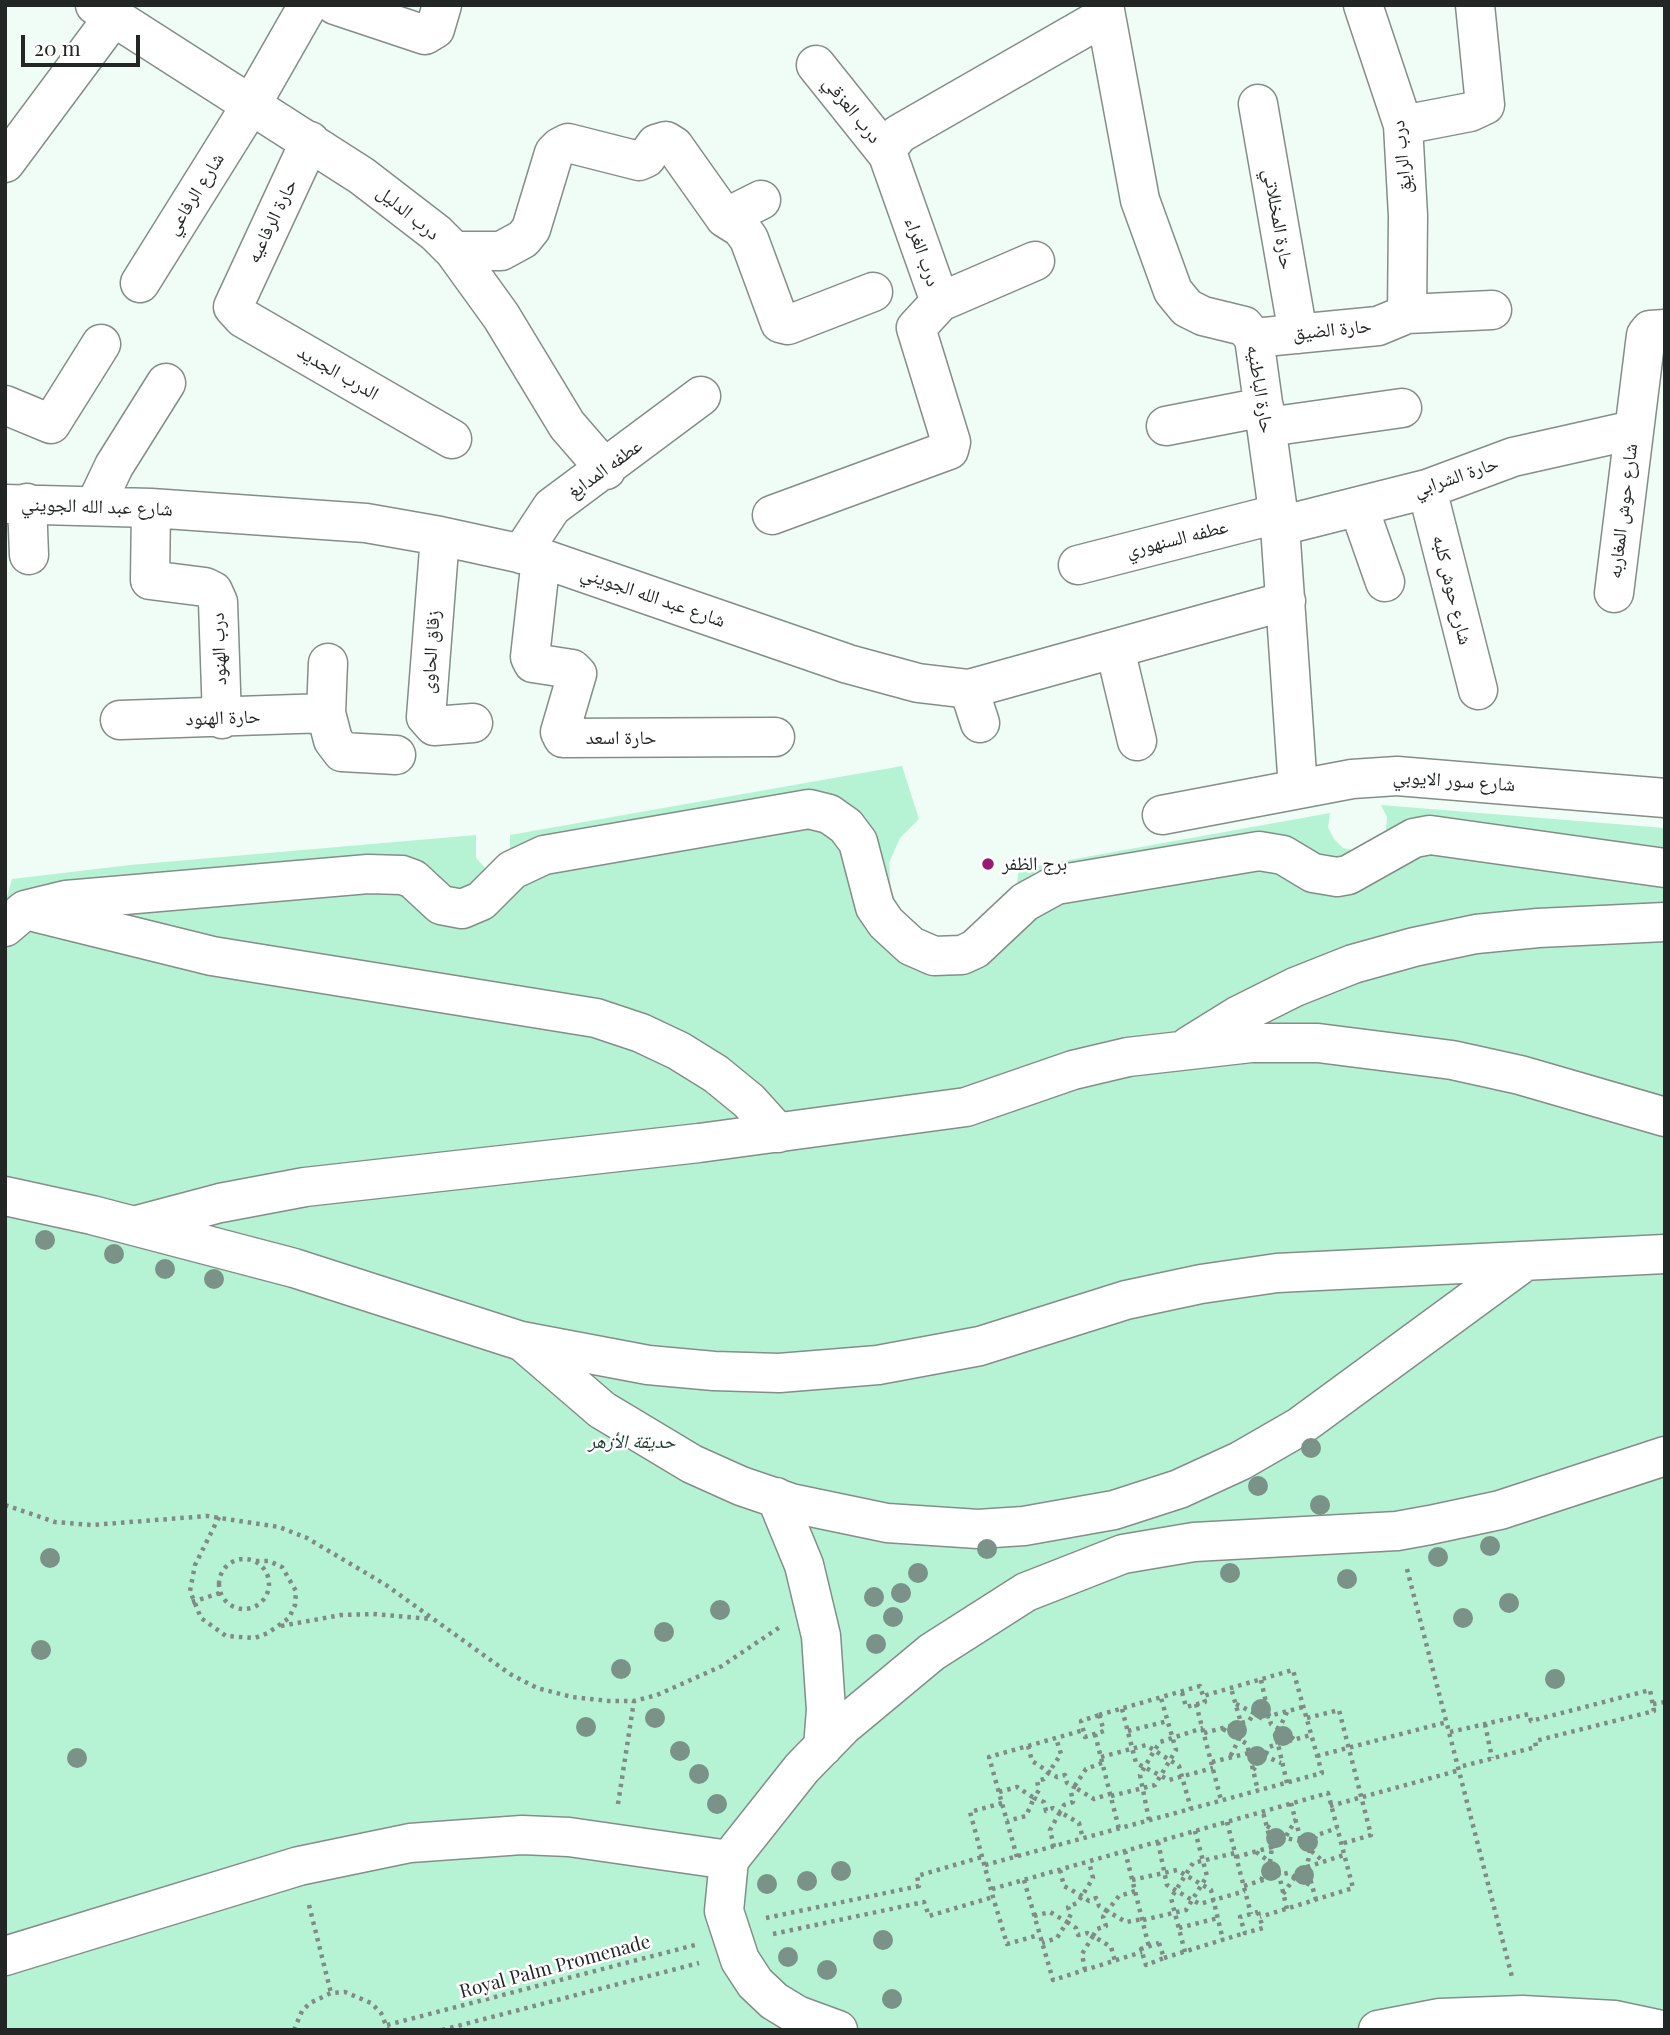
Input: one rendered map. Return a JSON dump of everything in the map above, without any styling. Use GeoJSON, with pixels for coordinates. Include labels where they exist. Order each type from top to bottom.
{"type":"FeatureCollection","features":[{"type":"Feature","properties":{"kind":"street","name":"شارع الرفاعي"},"geometry":{"type":"LineString","coordinates":[[140,283],[251,105],[308,5]]}},
{"type":"Feature","properties":{"kind":"street"},"geometry":{"type":"LineString","coordinates":[[335,5],[425,35],[435,29],[442,5]]}},
{"type":"Feature","properties":{"kind":"street","name":"درب الرايق"},"geometry":{"type":"LineString","coordinates":[[1363,5],[1403,125],[1408,216],[1407,314]]}},
{"type":"Feature","properties":{"kind":"street"},"geometry":{"type":"LineString","coordinates":[[1403,125],[1470,112],[1485,105],[1475,5]]}},
{"type":"Feature","properties":{"kind":"street"},"geometry":{"type":"LineString","coordinates":[[888,155],[893,140],[899,134],[1104,10]]}},
{"type":"Feature","properties":{"kind":"street","name":"حارة الباطنيه"},"geometry":{"type":"LineString","coordinates":[[1104,10],[1140,200],[1173,291],[1187,308],[1203,316],[1244,326],[1254,338],[1266,417],[1286,601],[1298,789]]}},
{"type":"Feature","properties":{"kind":"street","name":"درب الدليل"},"geometry":{"type":"LineString","coordinates":[[103,12],[310,141],[373,184],[436,233],[454,251],[501,251],[523,239],[531,229],[554,153],[568,143],[639,161],[646,158],[656,144],[666,141],[674,146],[725,218],[749,239],[777,318],[783,326],[873,292]]}},
{"type":"Feature","properties":{"kind":"street"},"geometry":{"type":"LineString","coordinates":[[5,163],[103,12]]}},
{"type":"Feature","properties":{"kind":"street","name":"درب العزقي"},"geometry":{"type":"LineString","coordinates":[[816,65],[888,155]]}},
{"type":"Feature","properties":{"kind":"street","name":"حارة المخللاتي"},"geometry":{"type":"LineString","coordinates":[[1258,104],[1298,334]]}},
{"type":"Feature","properties":{"kind":"street","name":"حارة الرفاعيه"},"geometry":{"type":"LineString","coordinates":[[234,300],[310,141]]}},
{"type":"Feature","properties":{"kind":"street","name":"درب الغراء"},"geometry":{"type":"LineString","coordinates":[[772,515],[949,450],[951,442],[916,328],[940,302],[888,155]]}},
{"type":"Feature","properties":{"kind":"street"},"geometry":{"type":"LineString","coordinates":[[725,218],[761,200]]}},
{"type":"Feature","properties":{"kind":"street"},"geometry":{"type":"LineString","coordinates":[[454,251],[501,316],[567,425],[606,470]]}},
{"type":"Feature","properties":{"kind":"street"},"geometry":{"type":"LineString","coordinates":[[940,302],[1035,261]]}},
{"type":"Feature","properties":{"kind":"street","name":"الدرب الجديد"},"geometry":{"type":"LineString","coordinates":[[234,300],[233,307],[243,318],[453,439]]}},
{"type":"Feature","properties":{"kind":"street","name":"حارة الضيق"},"geometry":{"type":"LineString","coordinates":[[1254,338],[1378,326],[1407,314],[1492,310]]}},
{"type":"Feature","properties":{"kind":"street","name":"شارع حوش المغاربه"},"geometry":{"type":"LineString","coordinates":[[1614,593],[1646,335],[1650,330],[1665,329]]}},
{"type":"Feature","properties":{"kind":"street"},"geometry":{"type":"LineString","coordinates":[[5,405],[51,424],[101,344]]}},
{"type":"Feature","properties":{"kind":"street"},"geometry":{"type":"LineString","coordinates":[[95,506],[114,466],[166,383]]}},
{"type":"Feature","properties":{"kind":"street","name":"عطفه المدابغ"},"geometry":{"type":"LineString","coordinates":[[531,556],[552,507],[606,470],[701,396]]}},
{"type":"Feature","properties":{"kind":"street"},"geometry":{"type":"LineString","coordinates":[[1166,426],[1402,408]]}},
{"type":"Feature","properties":{"kind":"street","name":"حارة الشرابي"},"geometry":{"type":"LineString","coordinates":[[1278,520],[1359,508],[1427,489],[1513,457],[1633,430]]}},
{"type":"Feature","properties":{"kind":"street","name":"شارع حوش كلبه"},"geometry":{"type":"LineString","coordinates":[[1427,489],[1478,690]]}},
{"type":"Feature","properties":{"kind":"street"},"geometry":{"type":"LineString","coordinates":[[16,503],[29,555]]}},
{"type":"Feature","properties":{"kind":"street","name":"شارع عبد الله الجويني"},"geometry":{"type":"LineString","coordinates":[[16,503],[151,508],[366,523],[531,556],[848,664],[918,683],[974,706],[1115,649],[1286,601]]}},
{"type":"Feature","properties":{"kind":"street","name":"درب الهنود"},"geometry":{"type":"LineString","coordinates":[[151,508],[150,580],[205,587],[213,591],[218,602],[222,719]]}},
{"type":"Feature","properties":{"kind":"street"},"geometry":{"type":"LineString","coordinates":[[1359,508],[1385,582]]}},
{"type":"Feature","properties":{"kind":"street","name":"عطفه السنهوري"},"geometry":{"type":"LineString","coordinates":[[1078,565],[1278,520]]}},
{"type":"Feature","properties":{"kind":"street","name":"زقاق الحاوى"},"geometry":{"type":"LineString","coordinates":[[440,537],[426,717],[434,726],[472,723]]}},
{"type":"Feature","properties":{"kind":"street","name":"حارة اسعد"},"geometry":{"type":"LineString","coordinates":[[531,556],[530,657],[533,663],[572,669],[577,674],[560,732],[563,738],[775,737]]}},
{"type":"Feature","properties":{"kind":"street"},"geometry":{"type":"LineString","coordinates":[[1115,649],[1137,741]]}},
{"type":"Feature","properties":{"kind":"street"},"geometry":{"type":"LineString","coordinates":[[328,663],[326,713],[332,740],[342,751],[396,755]]}},
{"type":"Feature","properties":{"kind":"street","name":"حارة الهنود"},"geometry":{"type":"LineString","coordinates":[[120,720],[222,719],[326,713]]}},
{"type":"Feature","properties":{"kind":"street","name":"شارع سور الايوبي"},"geometry":{"type":"LineString","coordinates":[[1162,815],[1298,789],[1397,776],[1665,798]]}},
{"type":"Feature","properties":{"kind":"street"},"geometry":{"type":"LineString","coordinates":[[15,919],[66,900],[368,874],[402,875],[413,879],[441,905],[463,909],[481,901],[512,870],[544,855],[809,809],[830,814],[846,826],[862,852],[869,893],[875,907],[886,923],[911,946],[934,956],[962,955],[975,949],[1025,902],[1056,885],[1259,852],[1283,855],[1313,873],[1337,877],[1349,875],[1414,838],[1430,835],[1665,868]]}},
{"type":"Feature","properties":{"kind":"street"},"geometry":{"type":"LineString","coordinates":[[15,919],[212,956],[596,1018],[641,1032],[688,1057],[749,1101],[778,1133]]}},
{"type":"Feature","properties":{"kind":"street"},"geometry":{"type":"LineString","coordinates":[[1184,1049],[1238,1015],[1294,988],[1353,964],[1414,947],[1476,934],[1665,922]]}},
{"type":"Feature","properties":{"kind":"street"},"geometry":{"type":"LineString","coordinates":[[135,1226],[220,1203],[305,1187],[778,1133],[966,1107],[1073,1070],[1184,1049],[1251,1043],[1318,1043],[1385,1050],[1520,1075],[1665,1117]]}},
{"type":"Feature","properties":{"kind":"street"},"geometry":{"type":"LineString","coordinates":[[5,1196],[135,1226],[294,1268],[521,1341],[648,1365],[779,1373],[878,1365],[980,1346],[1126,1300],[1201,1284],[1277,1273],[1665,1254]]}},
{"type":"Feature","properties":{"kind":"street"},"geometry":{"type":"LineString","coordinates":[[521,1341],[560,1377],[646,1439],[692,1464],[776,1497],[842,1515],[932,1528],[1024,1526],[1114,1510],[1179,1489],[1228,1467],[1299,1427],[1524,1262]]}},
{"type":"Feature","properties":{"kind":"street"},"geometry":{"type":"LineString","coordinates":[[838,2030],[797,2015],[774,2001],[755,1983],[733,1944],[724,1911],[724,1885],[729,1860],[763,1813],[823,1746],[887,1686],[978,1620],[1026,1591],[1123,1554],[1194,1542],[1397,1531],[1500,1510],[1665,1456]]}},
{"type":"Feature","properties":{"kind":"street"},"geometry":{"type":"LineString","coordinates":[[776,1497],[795,1542],[813,1600],[824,1673],[823,1746]]}},
{"type":"Feature","properties":{"kind":"street"},"geometry":{"type":"LineString","coordinates":[[1114,1510],[1123,1554]]}},
{"type":"Feature","properties":{"kind":"street"},"geometry":{"type":"LineString","coordinates":[[5,1955],[299,1866],[410,1843],[522,1835],[612,1842],[729,1860]]}},
{"type":"Feature","properties":{"kind":"street"},"geometry":{"type":"LineString","coordinates":[[1378,2030],[1440,2018],[1522,2015],[1615,2020],[1662,2030]]}},
{"type":"Feature","properties":{"kind":"path"},"geometry":{"type":"LineString","coordinates":[[5,1504],[55,1522],[92,1525],[168,1517],[219,1517],[270,1525],[307,1538],[386,1585],[502,1668],[537,1688],[572,1697],[634,1701],[684,1685],[761,1642],[813,1600]]}},
{"type":"Feature","properties":{"kind":"path"},"geometry":{"type":"LineString","coordinates":[[219,1517],[195,1565],[191,1578],[192,1602],[201,1618],[226,1636],[255,1638],[280,1626],[289,1618],[295,1605],[296,1591],[282,1567],[243,1558],[231,1562],[218,1581],[220,1593],[227,1603],[238,1609],[251,1609],[262,1603],[270,1580],[264,1569],[255,1561]]}},
{"type":"Feature","properties":{"kind":"path"},"geometry":{"type":"LineString","coordinates":[[1397,1531],[1522,2015]]}},
{"type":"Feature","properties":{"kind":"path"},"geometry":{"type":"LineString","coordinates":[[192,1602],[220,1593]]}},
{"type":"Feature","properties":{"kind":"path"},"geometry":{"type":"LineString","coordinates":[[280,1626],[352,1615],[435,1620]]}},
{"type":"Feature","properties":{"kind":"path"},"geometry":{"type":"LineString","coordinates":[[985,1865],[1322,1773],[1293,1670],[1203,1696]]}},
{"type":"Feature","properties":{"kind":"path"},"geometry":{"type":"LineString","coordinates":[[1261,1680],[1271,1724],[1294,1740]]}},
{"type":"Feature","properties":{"kind":"path"},"geometry":{"type":"LineString","coordinates":[[1099,1715],[1104,1731],[1085,1737],[1081,1721],[1099,1715],[1200,1686],[1205,1702],[1186,1707],[1182,1692]]}},
{"type":"Feature","properties":{"kind":"path"},"geometry":{"type":"LineString","coordinates":[[1230,1757],[1242,1732],[1231,1688]]}},
{"type":"Feature","properties":{"kind":"path"},"geometry":{"type":"LineString","coordinates":[[1330,1806],[1536,1747],[1535,1741],[1654,1711],[1650,1690],[1531,1721],[1530,1714],[1450,1732]]}},
{"type":"Feature","properties":{"kind":"path"},"geometry":{"type":"LineString","coordinates":[[1028,1746],[1032,1761],[1056,1777],[1065,1775],[1067,1783],[1094,1799],[1155,1785],[1177,1751],[1161,1698]]}},
{"type":"Feature","properties":{"kind":"path"},"geometry":{"type":"LineString","coordinates":[[1149,1820],[1140,1775],[1160,1742],[1249,1721],[1265,1698]]}},
{"type":"Feature","properties":{"kind":"path"},"geometry":{"type":"LineString","coordinates":[[612,1842],[634,1701]]}},
{"type":"Feature","properties":{"kind":"path"},"geometry":{"type":"LineString","coordinates":[[1653,1704],[1665,1702]]}},
{"type":"Feature","properties":{"kind":"path"},"geometry":{"type":"LineString","coordinates":[[1196,1704],[1221,1800]]}},
{"type":"Feature","properties":{"kind":"path"},"geometry":{"type":"LineString","coordinates":[[1236,1704],[1261,1718],[1303,1707]]}},
{"type":"Feature","properties":{"kind":"path"},"geometry":{"type":"LineString","coordinates":[[1122,1709],[1136,1763],[1169,1780],[1230,1757],[1258,1751],[1282,1764]]}},
{"type":"Feature","properties":{"kind":"path"},"geometry":{"type":"LineString","coordinates":[[1307,1718],[1339,1710],[1371,1835],[1341,1843]]}},
{"type":"Feature","properties":{"kind":"path"},"geometry":{"type":"LineString","coordinates":[[1287,1711],[1275,1735],[1287,1783]]}},
{"type":"Feature","properties":{"kind":"path"},"geometry":{"type":"LineString","coordinates":[[1128,1731],[1168,1721]]}},
{"type":"Feature","properties":{"kind":"path"},"geometry":{"type":"LineString","coordinates":[[1317,1756],[1447,1722]]}},
{"type":"Feature","properties":{"kind":"path"},"geometry":{"type":"LineString","coordinates":[[1485,1724],[1492,1758]]}},
{"type":"Feature","properties":{"kind":"path"},"geometry":{"type":"LineString","coordinates":[[1223,1728],[1247,1744],[1258,1791]]}},
{"type":"Feature","properties":{"kind":"path"},"geometry":{"type":"LineString","coordinates":[[1017,1857],[989,1757],[1084,1730]]}},
{"type":"Feature","properties":{"kind":"path"},"geometry":{"type":"LineString","coordinates":[[1095,1734],[1119,1829]]}},
{"type":"Feature","properties":{"kind":"path"},"geometry":{"type":"LineString","coordinates":[[1253,1770],[1269,1747],[1311,1735]]}},
{"type":"Feature","properties":{"kind":"path"},"geometry":{"type":"LineString","coordinates":[[1007,1821],[1026,1816],[1038,1790],[1037,1781],[1044,1779],[1061,1754],[1056,1738]]}},
{"type":"Feature","properties":{"kind":"path"},"geometry":{"type":"LineString","coordinates":[[1054,1847],[1050,1830],[1064,1805],[1073,1802],[1071,1793],[1086,1769],[1102,1760],[1146,1745],[1179,1766],[1191,1809]]}},
{"type":"Feature","properties":{"kind":"path"},"geometry":{"type":"LineString","coordinates":[[999,1792],[1017,1787],[1044,1802],[1046,1811],[1053,1808],[1079,1823],[1083,1839]]}},
{"type":"Feature","properties":{"kind":"path"},"geometry":{"type":"LineString","coordinates":[[992,1889],[1328,1793],[1353,1888],[1260,1917]]}},
{"type":"Feature","properties":{"kind":"path"},"geometry":{"type":"LineString","coordinates":[[1002,1803],[970,1812],[982,1857],[1007,1944],[1039,1935]]}},
{"type":"Feature","properties":{"kind":"path"},"geometry":{"type":"LineString","coordinates":[[1291,1803],[1303,1846],[1324,1862]]}},
{"type":"Feature","properties":{"kind":"path"},"geometry":{"type":"LineString","coordinates":[[1261,1880],[1270,1862],[1272,1847],[1263,1812]]}},
{"type":"Feature","properties":{"kind":"path"},"geometry":{"type":"LineString","coordinates":[[1185,1952],[1171,1898],[1193,1863],[1272,1847],[1284,1838],[1296,1819]]}},
{"type":"Feature","properties":{"kind":"path"},"geometry":{"type":"LineString","coordinates":[[1227,1822],[1251,1914]]}},
{"type":"Feature","properties":{"kind":"path"},"geometry":{"type":"LineString","coordinates":[[1266,1826],[1284,1838],[1301,1840],[1336,1828]]}},
{"type":"Feature","properties":{"kind":"path"},"geometry":{"type":"LineString","coordinates":[[1060,1870],[1064,1886],[1089,1901],[1096,1898],[1099,1906],[1126,1922],[1186,1910],[1207,1876],[1195,1831]]}},
{"type":"Feature","properties":{"kind":"path"},"geometry":{"type":"LineString","coordinates":[[1316,1836],[1307,1867],[1316,1900]]}},
{"type":"Feature","properties":{"kind":"path"},"geometry":{"type":"LineString","coordinates":[[1158,1842],[1167,1885],[1200,1904],[1261,1880],[1288,1873],[1312,1886]]}},
{"type":"Feature","properties":{"kind":"path"},"geometry":{"type":"LineString","coordinates":[[1125,1851],[1149,1947]]}},
{"type":"Feature","properties":{"kind":"path"},"geometry":{"type":"LineString","coordinates":[[1255,1852],[1277,1867],[1287,1909]]}},
{"type":"Feature","properties":{"kind":"path"},"geometry":{"type":"LineString","coordinates":[[1283,1894],[1299,1870],[1344,1855]]}},
{"type":"Feature","properties":{"kind":"path"},"geometry":{"type":"LineString","coordinates":[[810,1908],[919,1886],[917,1876],[982,1857]]}},
{"type":"Feature","properties":{"kind":"path"},"geometry":{"type":"LineString","coordinates":[[1042,1943],[1057,1938],[1068,1922],[1071,1914],[1068,1907],[1082,1896],[1093,1878],[1089,1862]]}},
{"type":"Feature","properties":{"kind":"path"},"geometry":{"type":"LineString","coordinates":[[299,1866],[331,1993]]}},
{"type":"Feature","properties":{"kind":"path"},"geometry":{"type":"LineString","coordinates":[[1132,1880],[1177,1870],[1211,1890],[1223,1940]]}},
{"type":"Feature","properties":{"kind":"path"},"geometry":{"type":"LineString","coordinates":[[1024,1880],[1053,1980],[1142,1952]]}},
{"type":"Feature","properties":{"kind":"path"},"geometry":{"type":"LineString","coordinates":[[1085,1970],[1082,1954],[1097,1929],[1106,1926],[1103,1917],[1119,1896],[1135,1891]]}},
{"type":"Feature","properties":{"kind":"path"},"geometry":{"type":"LineString","coordinates":[[812,1924],[925,1902],[929,1916],[993,1896]]}},
{"type":"Feature","properties":{"kind":"path"},"geometry":{"type":"LineString","coordinates":[[1034,1916],[1050,1912],[1076,1928],[1078,1935],[1087,1933],[1111,1947],[1115,1961]]}},
{"type":"Feature","properties":{"kind":"path"},"geometry":{"type":"LineString","coordinates":[[1164,1958],[1159,1943],[1140,1949],[1146,1965],[1263,1928],[1258,1912],[1240,1917],[1245,1933]]}},
{"type":"Feature","properties":{"kind":"path"},"geometry":{"type":"LineString","coordinates":[[1179,1928],[1218,1918]]}},
{"type":"Feature","properties":{"kind":"path","name":"Royal Palm Promenade"},"geometry":{"type":"LineString","coordinates":[[388,2027],[733,1944]]}},
{"type":"Feature","properties":{"kind":"path","name":"Royal Palm Promenade"},"geometry":{"type":"LineString","coordinates":[[442,2030],[733,1944]]}},
{"type":"Feature","properties":{"kind":"path"},"geometry":{"type":"LineString","coordinates":[[294,2030],[302,2011],[310,2003],[331,1993],[359,1995],[381,2012],[388,2027]]}},
{"type":"Feature","properties":{"kind":"green space","name":"حديقة الأزهر"},"geometry":{"type":"Polygon","coordinates":[[[902,766],[919,819],[900,838],[889,863],[891,891],[904,916],[925,933],[952,940],[979,935],[1015,896],[1019,869],[1330,813],[1328,827],[1334,839],[1343,848],[1356,851],[1380,842],[1386,830],[1387,817],[1381,805],[1665,828],[1665,2030],[5,2030],[5,904],[12,879],[130,865],[476,835],[476,858],[486,869],[510,856],[510,835],[902,766]]]}},
{"type":"Feature","properties":{"kind":"place","name":"برج الظفر"},"geometry":{"type":"Point","coordinates":[988,864]}}]}
